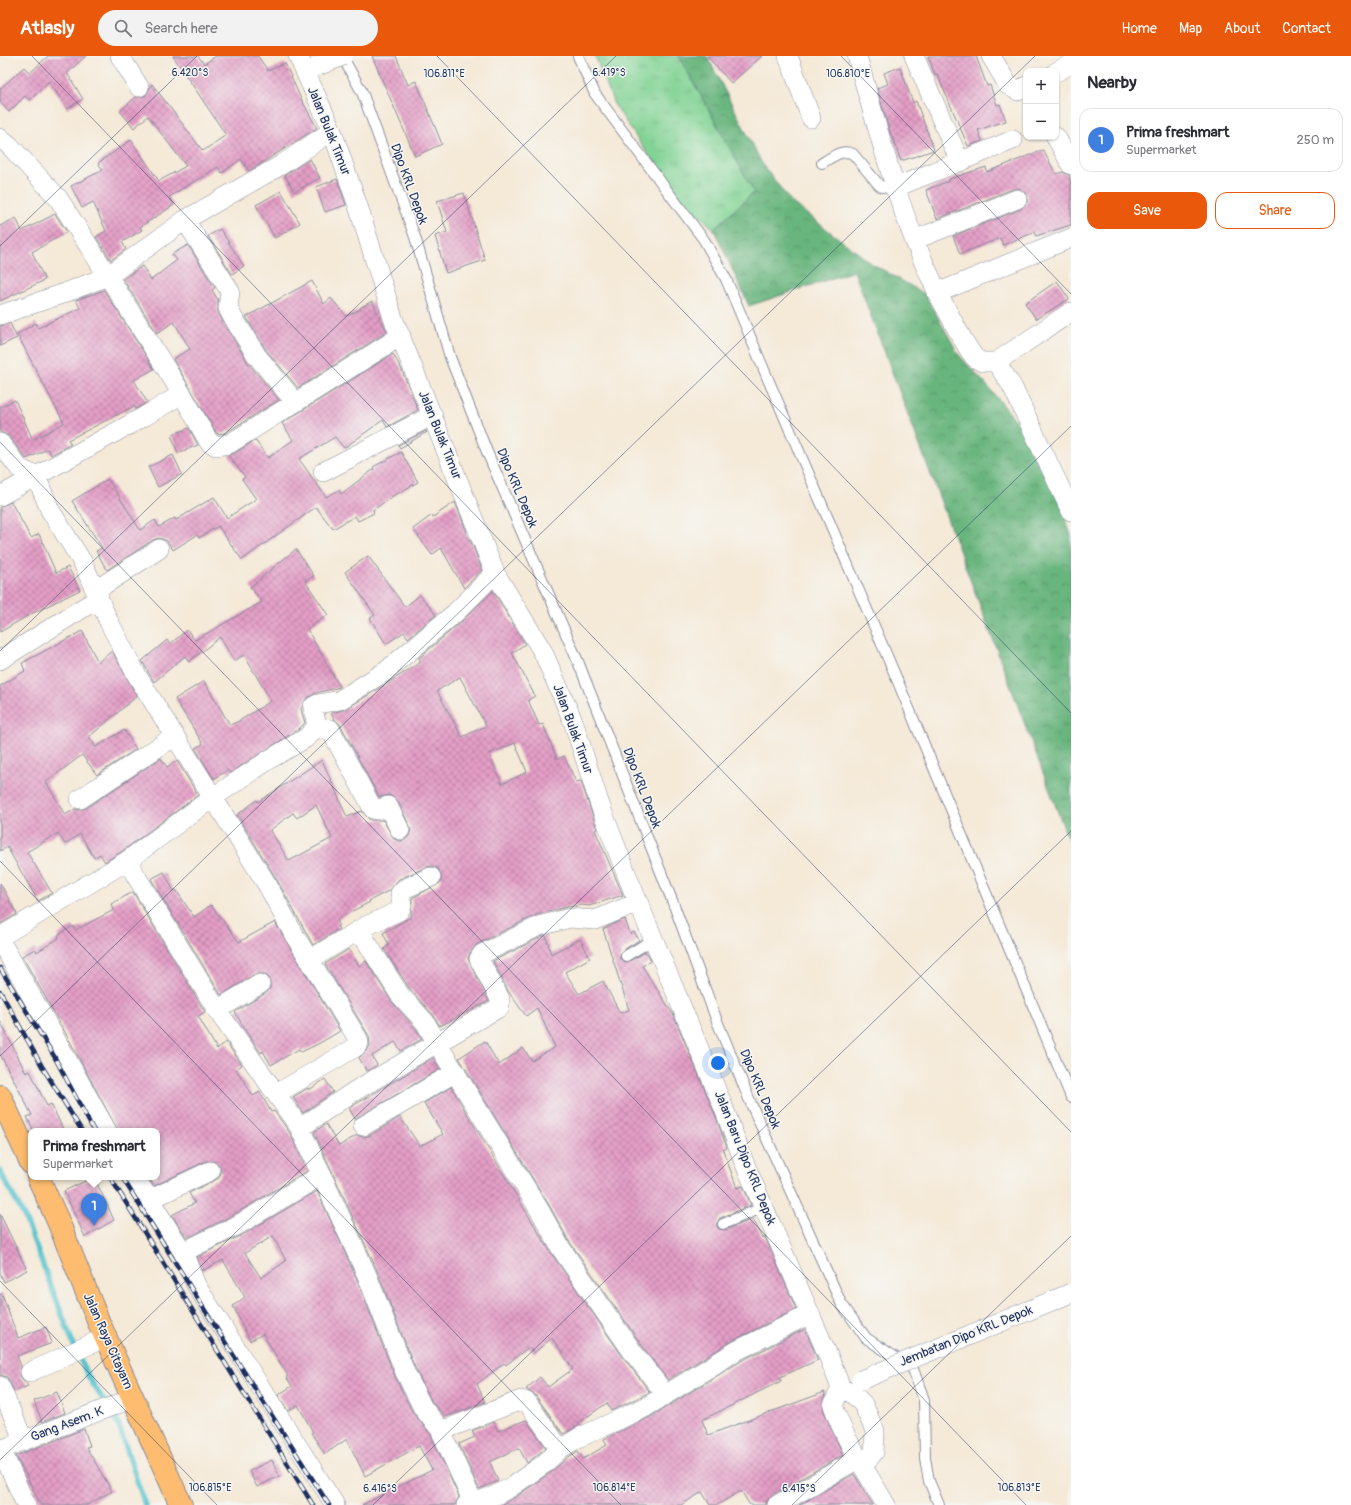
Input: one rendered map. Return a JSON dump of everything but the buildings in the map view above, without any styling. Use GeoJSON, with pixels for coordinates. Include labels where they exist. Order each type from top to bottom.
{"type":"FeatureCollection","features":[{"type":"Feature","properties":{"kind":"main road"},"geometry":{"type":"LineString","coordinates":[[0,1096],[28,1157]]}},
{"type":"Feature","properties":{"kind":"main road","name":"Jalan Raya Citayam"},"geometry":{"type":"LineString","coordinates":[[39,1180],[58,1221],[101,1339],[129,1400],[181,1505]]}},
{"type":"Feature","properties":{"kind":"street"},"geometry":{"type":"LineString","coordinates":[[120,56],[139,87]]}},
{"type":"Feature","properties":{"kind":"street","name":"Jalan Bulak Timur"},"geometry":{"type":"LineString","coordinates":[[298,56],[312,70],[400,336],[433,415],[495,573],[543,652],[573,721],[600,805]]}},
{"type":"Feature","properties":{"kind":"street"},"geometry":{"type":"LineString","coordinates":[[312,70],[342,56]]}},
{"type":"Feature","properties":{"kind":"street"},"geometry":{"type":"LineString","coordinates":[[788,56],[811,118]]}},
{"type":"Feature","properties":{"kind":"street"},"geometry":{"type":"LineString","coordinates":[[857,56],[894,188],[914,240],[937,293],[975,358],[982,362],[996,362],[1071,312]]}},
{"type":"Feature","properties":{"kind":"street"},"geometry":{"type":"LineString","coordinates":[[914,56],[960,162]]}},
{"type":"Feature","properties":{"kind":"street"},"geometry":{"type":"LineString","coordinates":[[991,56],[1008,85],[1018,91],[1023,88]]}},
{"type":"Feature","properties":{"kind":"street"},"geometry":{"type":"LineString","coordinates":[[0,315],[62,294],[108,276],[185,220],[281,165],[332,130]]}},
{"type":"Feature","properties":{"kind":"street"},"geometry":{"type":"LineString","coordinates":[[0,138],[9,144],[58,198],[182,394],[209,442],[216,446],[228,444],[400,336]]}},
{"type":"Feature","properties":{"kind":"street"},"geometry":{"type":"LineString","coordinates":[[894,188],[1013,140]]}},
{"type":"Feature","properties":{"kind":"street"},"geometry":{"type":"LineString","coordinates":[[1058,140],[1071,165]]}},
{"type":"Feature","properties":{"kind":"street"},"geometry":{"type":"LineString","coordinates":[[914,240],[1017,199]]}},
{"type":"Feature","properties":{"kind":"street"},"geometry":{"type":"LineString","coordinates":[[185,220],[230,291],[228,308],[232,316],[257,356],[295,402]]}},
{"type":"Feature","properties":{"kind":"street"},"geometry":{"type":"LineString","coordinates":[[937,293],[1071,238]]}},
{"type":"Feature","properties":{"kind":"street"},"geometry":{"type":"LineString","coordinates":[[996,362],[1012,386],[1071,511]]}},
{"type":"Feature","properties":{"kind":"street"},"geometry":{"type":"LineString","coordinates":[[0,496],[182,394]]}},
{"type":"Feature","properties":{"kind":"street"},"geometry":{"type":"LineString","coordinates":[[323,472],[433,415]]}},
{"type":"Feature","properties":{"kind":"street"},"geometry":{"type":"LineString","coordinates":[[0,443],[19,468],[36,476],[50,510],[83,563],[98,594],[109,622],[136,674],[268,886],[309,960],[358,1039],[358,1045],[276,1094]]}},
{"type":"Feature","properties":{"kind":"street"},"geometry":{"type":"LineString","coordinates":[[0,660],[98,594],[159,549]]}},
{"type":"Feature","properties":{"kind":"street"},"geometry":{"type":"LineString","coordinates":[[317,727],[313,707],[318,704],[340,700],[386,670],[455,613],[495,573]]}},
{"type":"Feature","properties":{"kind":"street"},"geometry":{"type":"LineString","coordinates":[[0,937],[127,861],[212,798],[270,759],[306,738],[317,727]]}},
{"type":"Feature","properties":{"kind":"street"},"geometry":{"type":"LineString","coordinates":[[317,727],[330,729],[373,809],[377,810],[388,806],[400,830]]}},
{"type":"Feature","properties":{"kind":"street"},"geometry":{"type":"LineString","coordinates":[[80,799],[175,736]]}},
{"type":"Feature","properties":{"kind":"street","name":"Jalan Baru Dipo KRL Depok"},"geometry":{"type":"LineString","coordinates":[[600,805],[764,1207],[840,1388]]}},
{"type":"Feature","properties":{"kind":"street"},"geometry":{"type":"LineString","coordinates":[[127,861],[217,1010],[300,1128],[366,1274],[408,1378],[423,1408],[440,1429],[469,1504],[496,1495],[511,1487],[544,1464],[560,1448],[588,1433],[633,1414],[736,1351],[810,1314]]}},
{"type":"Feature","properties":{"kind":"street"},"geometry":{"type":"LineString","coordinates":[[309,960],[359,930],[399,911],[402,906],[400,893],[404,889],[431,877]]}},
{"type":"Feature","properties":{"kind":"street"},"geometry":{"type":"LineString","coordinates":[[300,1128],[353,1092],[500,1007],[500,1000],[479,959],[482,954],[539,926],[570,918],[595,920],[639,902]]}},
{"type":"Feature","properties":{"kind":"street"},"geometry":{"type":"LineString","coordinates":[[359,930],[400,995],[425,1022],[540,1211],[560,1247],[632,1351],[666,1395]]}},
{"type":"Feature","properties":{"kind":"street"},"geometry":{"type":"LineString","coordinates":[[0,940],[105,1128]]}},
{"type":"Feature","properties":{"kind":"street"},"geometry":{"type":"LineString","coordinates":[[217,1010],[260,984]]}},
{"type":"Feature","properties":{"kind":"street"},"geometry":{"type":"LineString","coordinates":[[363,1126],[456,1072]]}},
{"type":"Feature","properties":{"kind":"street"},"geometry":{"type":"LineString","coordinates":[[149,1200],[210,1171]]}},
{"type":"Feature","properties":{"kind":"street"},"geometry":{"type":"LineString","coordinates":[[183,1252],[236,1226],[322,1175]]}},
{"type":"Feature","properties":{"kind":"street"},"geometry":{"type":"LineString","coordinates":[[137,1180],[183,1252],[196,1285],[335,1505]]}},
{"type":"Feature","properties":{"kind":"street","name":"Jembatan Dipo KRL Depok"},"geometry":{"type":"LineString","coordinates":[[840,1388],[1071,1293]]}},
{"type":"Feature","properties":{"kind":"street"},"geometry":{"type":"LineString","coordinates":[[30,1372],[101,1339]]}},
{"type":"Feature","properties":{"kind":"street"},"geometry":{"type":"LineString","coordinates":[[0,1386],[24,1441]]}},
{"type":"Feature","properties":{"kind":"street"},"geometry":{"type":"LineString","coordinates":[[777,1505],[860,1462],[874,1452],[875,1430],[863,1404],[853,1394],[840,1388],[833,1405],[842,1430],[860,1462],[886,1505]]}},
{"type":"Feature","properties":{"kind":"street","name":"Gang Asem. K"},"geometry":{"type":"LineString","coordinates":[[0,1450],[129,1400]]}},
{"type":"Feature","properties":{"kind":"street"},"geometry":{"type":"LineString","coordinates":[[440,1429],[449,1428],[521,1400],[527,1402],[560,1448]]}},
{"type":"Feature","properties":{"kind":"street"},"geometry":{"type":"LineString","coordinates":[[0,1450],[26,1505]]}},
{"type":"Feature","properties":{"kind":"lane","name":"Dipo KRL Depok"},"geometry":{"type":"LineString","coordinates":[[342,56],[362,92],[412,230],[450,357],[487,452],[579,664],[675,908],[717,1021],[752,1106],[841,1303],[866,1338],[912,1369],[924,1400],[924,1458],[930,1481],[939,1505]]}},
{"type":"Feature","properties":{"kind":"lane"},"geometry":{"type":"LineString","coordinates":[[578,56],[595,94],[704,240],[726,279],[899,684],[1071,1097]]}},
{"type":"Feature","properties":{"kind":"lane"},"geometry":{"type":"LineString","coordinates":[[822,164],[843,152],[848,151],[853,154],[879,185],[882,187],[894,188]]}},
{"type":"Feature","properties":{"kind":"lane"},"geometry":{"type":"LineString","coordinates":[[626,956],[654,939]]}},
{"type":"Feature","properties":{"kind":"lane"},"geometry":{"type":"LineString","coordinates":[[723,1224],[764,1207]]}},
{"type":"Feature","properties":{"kind":"green space"},"geometry":{"type":"Polygon","coordinates":[[[595,56],[679,56],[754,192],[714,229],[671,189],[614,104],[595,56]]]}},
{"type":"Feature","properties":{"kind":"green space"},"geometry":{"type":"Polygon","coordinates":[[[679,56],[707,56],[763,165],[791,202],[871,263],[925,294],[959,355],[990,389],[1044,455],[1071,535],[1071,842],[1068,839],[854,271],[749,306],[714,229],[754,192],[679,56]]]}},
{"type":"Feature","properties":{"kind":"waterway"},"geometry":{"type":"LineString","coordinates":[[0,1171],[25,1218],[74,1346],[89,1378],[118,1423],[145,1505]]}},
{"type":"Feature","properties":{"kind":"railway"},"geometry":{"type":"LineString","coordinates":[[0,968],[54,1056],[92,1128]]}},
{"type":"Feature","properties":{"kind":"railway"},"geometry":{"type":"LineString","coordinates":[[0,991],[43,1068],[80,1128]]}},
{"type":"Feature","properties":{"kind":"railway"},"geometry":{"type":"LineString","coordinates":[[112,1180],[313,1505]]}},
{"type":"Feature","properties":{"kind":"railway"},"geometry":{"type":"LineString","coordinates":[[124,1180],[329,1505]]}},
{"type":"Feature","properties":{"kind":"place","name":"Prima freshmart"},"geometry":{"type":"Point","coordinates":[94,1226]}}]}
